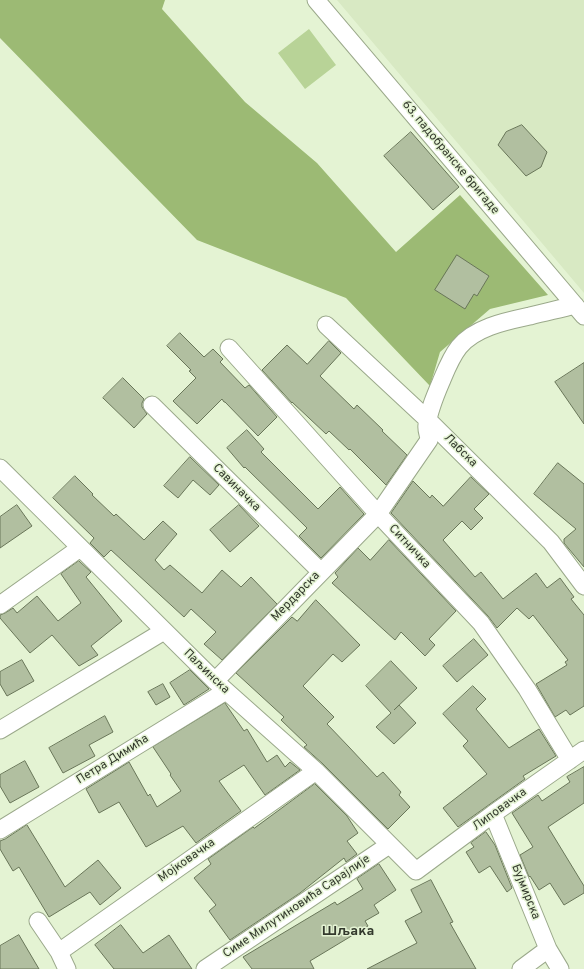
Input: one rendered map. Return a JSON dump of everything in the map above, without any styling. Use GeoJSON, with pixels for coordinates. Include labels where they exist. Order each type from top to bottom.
{"type":"FeatureCollection","features":[{"type":"Feature","properties":{"kind":"street","name":"63. падобранске бригаде"},"geometry":{"type":"LineString","coordinates":[[316,0],[579,311]]}},
{"type":"Feature","properties":{"kind":"street","name":"Мердарска"},"geometry":{"type":"LineString","coordinates":[[220,686],[320,572],[378,514],[428,440],[429,437],[426,427],[432,404],[443,377],[459,346],[482,330],[492,326],[579,311]]}},
{"type":"Feature","properties":{"kind":"street","name":"Лабска"},"geometry":{"type":"LineString","coordinates":[[326,324],[428,420],[551,542],[584,586]]}},
{"type":"Feature","properties":{"kind":"street","name":"Ситничка"},"geometry":{"type":"LineString","coordinates":[[229,348],[378,514],[481,623],[527,689],[570,760]]}},
{"type":"Feature","properties":{"kind":"street","name":"Савиначка"},"geometry":{"type":"LineString","coordinates":[[152,404],[320,572]]}},
{"type":"Feature","properties":{"kind":"street","name":"Паљинска"},"geometry":{"type":"LineString","coordinates":[[0,468],[220,686],[316,771],[416,871]]}},
{"type":"Feature","properties":{"kind":"street"},"geometry":{"type":"LineString","coordinates":[[0,605],[80,548]]}},
{"type":"Feature","properties":{"kind":"street"},"geometry":{"type":"LineString","coordinates":[[0,730],[164,631]]}},
{"type":"Feature","properties":{"kind":"street","name":"Петра Димића"},"geometry":{"type":"LineString","coordinates":[[0,830],[220,686]]}},
{"type":"Feature","properties":{"kind":"street","name":"Липовачка"},"geometry":{"type":"LineString","coordinates":[[416,871],[493,814],[584,750]]}},
{"type":"Feature","properties":{"kind":"street","name":"Мојковачка"},"geometry":{"type":"LineString","coordinates":[[59,952],[316,771]]}},
{"type":"Feature","properties":{"kind":"street","name":"Бујмирска"},"geometry":{"type":"LineString","coordinates":[[493,814],[548,949],[560,969]]}},
{"type":"Feature","properties":{"kind":"street","name":"Симе Милутиновића Сарајлије"},"geometry":{"type":"LineString","coordinates":[[205,969],[389,845]]}},
{"type":"Feature","properties":{"kind":"street"},"geometry":{"type":"LineString","coordinates":[[38,921],[59,952],[67,969]]}},
{"type":"Feature","properties":{"kind":"street"},"geometry":{"type":"LineString","coordinates":[[521,969],[548,949]]}},
{"type":"Feature","properties":{"kind":"shaded area"},"geometry":{"type":"Polygon","coordinates":[[[337,0],[584,0],[584,293],[337,0]]]}},
{"type":"Feature","properties":{"kind":"shaded area"},"geometry":{"type":"Polygon","coordinates":[[[309,29],[336,65],[305,89],[278,53],[309,29]]]}},
{"type":"Feature","properties":{"kind":"green space"},"geometry":{"type":"Polygon","coordinates":[[[0,0],[165,0],[162,9],[245,102],[317,163],[396,252],[460,195],[548,295],[490,309],[440,352],[430,386],[346,298],[197,240],[0,38],[0,0]]]}},
{"type":"Feature","properties":{"kind":"building"},"geometry":{"type":"Polygon","coordinates":[[[522,125],[547,152],[541,167],[526,176],[498,145],[506,132],[522,125]]]}},
{"type":"Feature","properties":{"kind":"building"},"geometry":{"type":"Polygon","coordinates":[[[411,132],[459,187],[433,210],[384,156],[411,132]]]}},
{"type":"Feature","properties":{"kind":"building"},"geometry":{"type":"Polygon","coordinates":[[[457,255],[489,276],[477,296],[474,294],[465,309],[435,290],[457,255]]]}},
{"type":"Feature","properties":{"kind":"building"},"geometry":{"type":"Polygon","coordinates":[[[180,333],[204,357],[213,349],[223,359],[220,362],[245,388],[249,385],[277,417],[258,436],[222,399],[197,424],[173,401],[196,378],[189,371],[191,370],[167,346],[180,333]]]}},
{"type":"Feature","properties":{"kind":"building"},"geometry":{"type":"Polygon","coordinates":[[[329,341],[341,353],[320,376],[354,409],[357,405],[407,455],[386,485],[350,449],[349,450],[329,431],[326,434],[292,403],[262,370],[287,345],[307,364],[329,341]]]}},
{"type":"Feature","properties":{"kind":"building"},"geometry":{"type":"Polygon","coordinates":[[[584,363],[584,424],[555,382],[584,363]]]}},
{"type":"Feature","properties":{"kind":"building"},"geometry":{"type":"Polygon","coordinates":[[[123,378],[144,399],[142,407],[147,414],[134,428],[103,398],[123,378]]]}},
{"type":"Feature","properties":{"kind":"building"},"geometry":{"type":"Polygon","coordinates":[[[247,430],[264,449],[261,452],[318,509],[340,487],[364,514],[321,558],[299,536],[307,528],[245,467],[244,468],[227,448],[247,430]]]}},
{"type":"Feature","properties":{"kind":"building"},"geometry":{"type":"Polygon","coordinates":[[[190,457],[219,485],[210,495],[193,480],[178,498],[164,486],[190,457]]]}},
{"type":"Feature","properties":{"kind":"building"},"geometry":{"type":"Polygon","coordinates":[[[558,463],[584,484],[584,567],[564,543],[564,539],[576,529],[534,494],[558,463]]]}},
{"type":"Feature","properties":{"kind":"building"},"geometry":{"type":"Polygon","coordinates":[[[75,476],[114,516],[116,514],[144,540],[163,521],[177,534],[155,560],[164,570],[170,565],[202,593],[222,570],[241,587],[251,577],[277,604],[222,660],[204,644],[216,632],[191,609],[184,617],[111,550],[104,557],[90,543],[94,538],[53,498],[75,476]]]}},
{"type":"Feature","properties":{"kind":"building"},"geometry":{"type":"Polygon","coordinates":[[[471,477],[489,494],[474,509],[483,518],[471,530],[462,521],[443,540],[475,577],[481,572],[503,599],[536,573],[547,588],[560,578],[574,597],[571,599],[584,615],[584,706],[570,715],[566,710],[555,717],[536,684],[567,665],[565,662],[568,660],[533,615],[529,619],[517,608],[497,628],[488,616],[391,513],[413,481],[430,498],[432,495],[443,506],[471,477]]]}},
{"type":"Feature","properties":{"kind":"building"},"geometry":{"type":"Polygon","coordinates":[[[17,505],[32,526],[0,548],[0,517],[17,505]]]}},
{"type":"Feature","properties":{"kind":"building"},"geometry":{"type":"Polygon","coordinates":[[[239,505],[259,526],[230,552],[210,530],[239,505]]]}},
{"type":"Feature","properties":{"kind":"building"},"geometry":{"type":"Polygon","coordinates":[[[389,540],[456,611],[429,639],[435,645],[425,656],[401,632],[395,640],[332,583],[338,577],[335,573],[358,548],[370,560],[389,540]]]}},
{"type":"Feature","properties":{"kind":"building"},"geometry":{"type":"Polygon","coordinates":[[[79,561],[91,572],[86,577],[122,621],[91,646],[98,655],[79,666],[52,635],[30,653],[0,618],[0,615],[13,608],[17,613],[37,596],[58,621],[81,603],[61,574],[79,561]]]}},
{"type":"Feature","properties":{"kind":"building"},"geometry":{"type":"Polygon","coordinates":[[[316,600],[360,645],[342,662],[333,654],[303,686],[334,717],[327,724],[377,777],[383,772],[401,792],[399,795],[410,807],[388,829],[304,747],[307,745],[281,720],[284,717],[236,673],[292,617],[297,621],[316,600]]]}},
{"type":"Feature","properties":{"kind":"building"},"geometry":{"type":"Polygon","coordinates":[[[474,639],[488,655],[457,682],[443,666],[474,639]]]}},
{"type":"Feature","properties":{"kind":"building"},"geometry":{"type":"Polygon","coordinates":[[[22,660],[34,681],[7,696],[0,684],[0,672],[22,660]]]}},
{"type":"Feature","properties":{"kind":"building"},"geometry":{"type":"Polygon","coordinates":[[[391,661],[417,688],[399,705],[416,723],[394,744],[376,727],[391,713],[366,686],[391,661]]]}},
{"type":"Feature","properties":{"kind":"building"},"geometry":{"type":"Polygon","coordinates":[[[190,670],[209,689],[184,705],[170,683],[190,670]]]}},
{"type":"Feature","properties":{"kind":"building"},"geometry":{"type":"Polygon","coordinates":[[[163,684],[170,697],[156,705],[148,692],[163,684]]]}},
{"type":"Feature","properties":{"kind":"building"},"geometry":{"type":"Polygon","coordinates":[[[473,686],[486,699],[476,709],[509,748],[539,729],[556,756],[523,776],[525,779],[458,827],[443,808],[487,774],[463,746],[468,741],[443,714],[473,686]]]}},
{"type":"Feature","properties":{"kind":"building"},"geometry":{"type":"Polygon","coordinates":[[[225,703],[244,731],[247,729],[267,762],[277,755],[285,767],[290,762],[300,770],[265,795],[244,765],[219,781],[241,811],[196,843],[183,826],[146,847],[119,802],[99,813],[86,789],[129,762],[148,796],[150,794],[157,807],[181,791],[153,747],[225,703]]]}},
{"type":"Feature","properties":{"kind":"building"},"geometry":{"type":"Polygon","coordinates":[[[105,716],[113,732],[89,745],[95,756],[63,773],[49,748],[105,716]]]}},
{"type":"Feature","properties":{"kind":"building"},"geometry":{"type":"Polygon","coordinates":[[[25,761],[39,787],[10,803],[0,786],[0,775],[25,761]]]}},
{"type":"Feature","properties":{"kind":"building"},"geometry":{"type":"Polygon","coordinates":[[[584,767],[584,803],[548,827],[584,886],[584,893],[564,905],[550,883],[539,890],[530,876],[529,877],[520,855],[533,847],[512,813],[538,795],[542,801],[570,782],[567,777],[584,767]]]}},
{"type":"Feature","properties":{"kind":"building"},"geometry":{"type":"Polygon","coordinates":[[[315,784],[347,816],[358,833],[347,841],[357,854],[346,862],[344,858],[300,893],[230,940],[209,911],[216,905],[194,878],[211,864],[208,859],[315,784]]]}},
{"type":"Feature","properties":{"kind":"building"},"geometry":{"type":"Polygon","coordinates":[[[27,825],[65,887],[98,860],[121,888],[100,905],[90,892],[49,917],[19,867],[13,871],[0,849],[0,841],[27,825]]]}},
{"type":"Feature","properties":{"kind":"building"},"geometry":{"type":"Polygon","coordinates":[[[486,832],[495,845],[512,888],[507,892],[490,866],[479,873],[466,852],[474,847],[471,843],[486,832]]]}},
{"type":"Feature","properties":{"kind":"building"},"geometry":{"type":"Polygon","coordinates":[[[379,864],[396,890],[374,905],[379,913],[365,921],[368,926],[310,961],[314,969],[252,969],[243,957],[335,902],[337,905],[363,889],[357,879],[379,864]]]}},
{"type":"Feature","properties":{"kind":"building"},"geometry":{"type":"Polygon","coordinates":[[[431,880],[453,922],[450,923],[476,969],[367,969],[417,943],[405,921],[422,912],[411,890],[431,880]]]}},
{"type":"Feature","properties":{"kind":"building"},"geometry":{"type":"Polygon","coordinates":[[[121,925],[143,953],[169,935],[192,969],[114,969],[95,945],[121,925]]]}},
{"type":"Feature","properties":{"kind":"building"},"geometry":{"type":"Polygon","coordinates":[[[19,935],[39,969],[0,969],[0,946],[19,935]]]}},
{"type":"Feature","properties":{"kind":"district","name":"Шљака"},"geometry":{"type":"Point","coordinates":[348,932]}}]}
